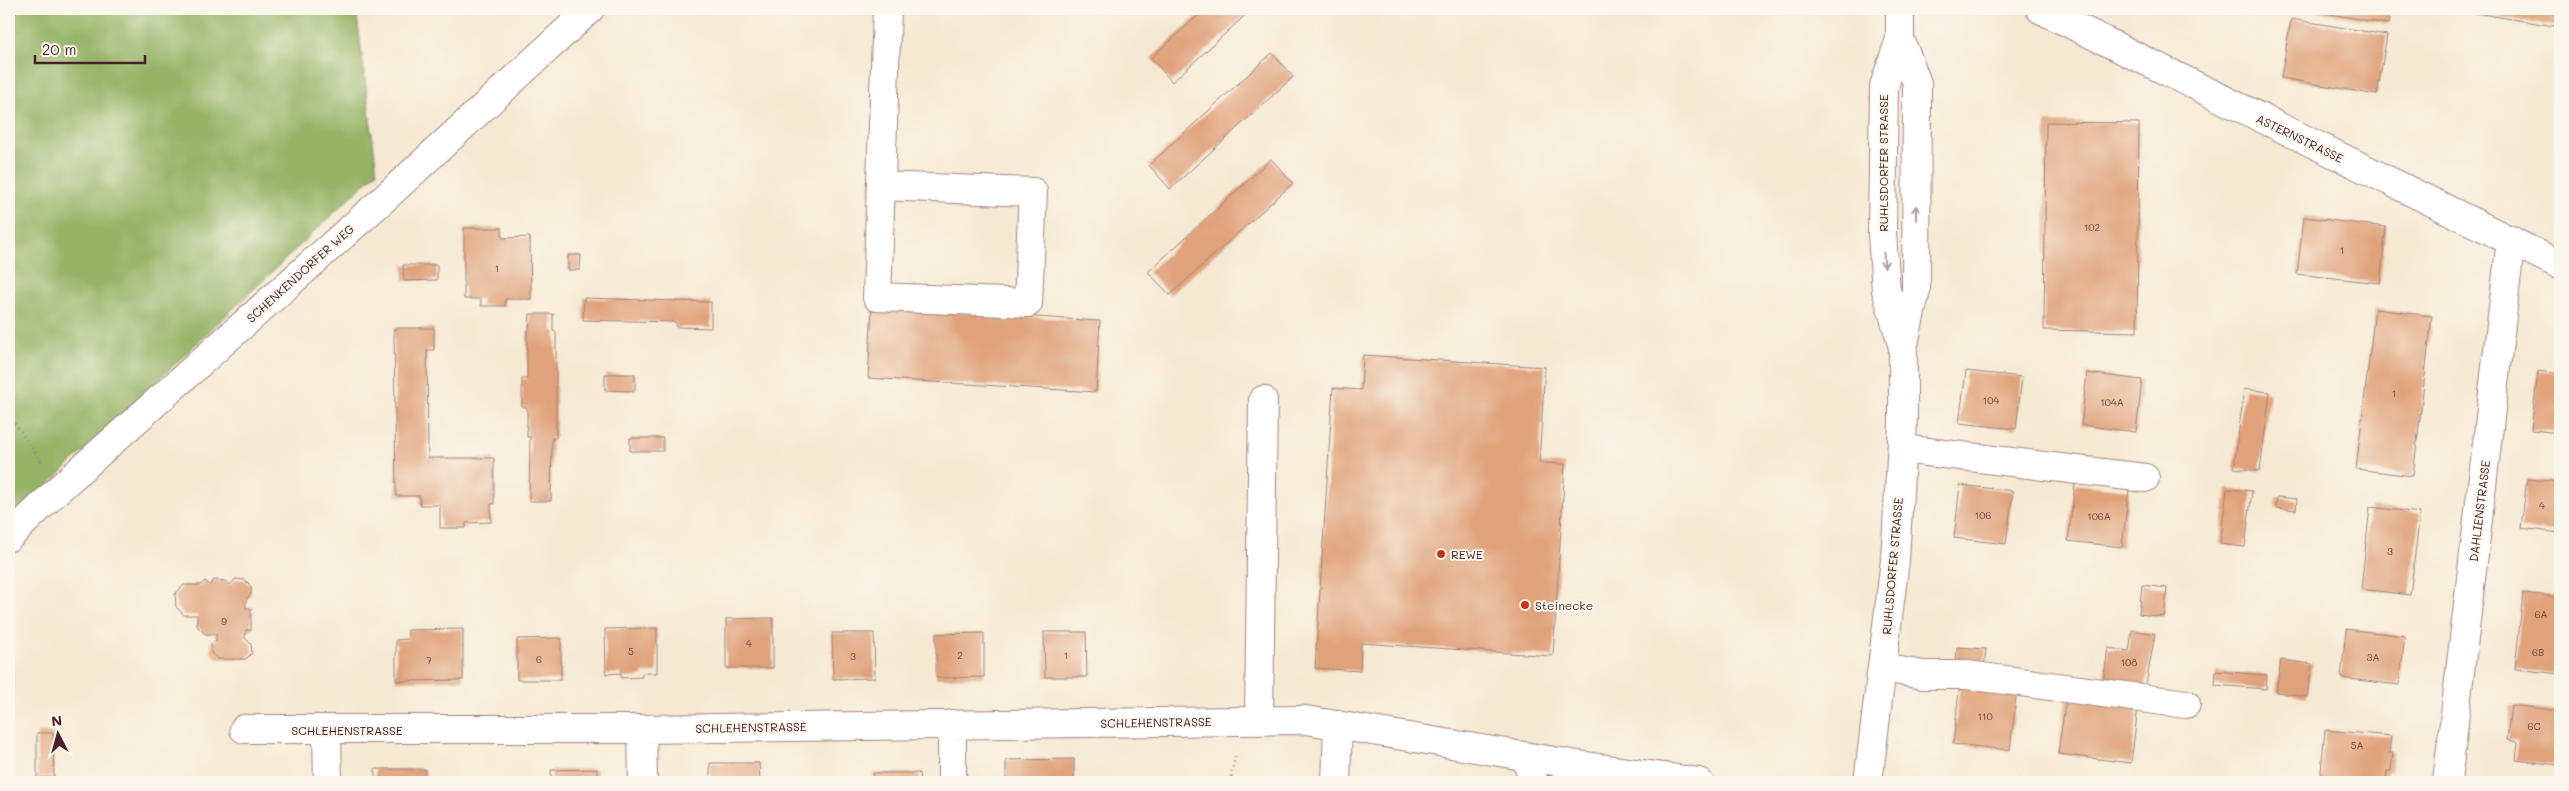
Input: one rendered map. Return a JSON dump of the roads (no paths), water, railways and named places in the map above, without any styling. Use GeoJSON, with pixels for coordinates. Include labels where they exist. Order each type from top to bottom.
{"type":"FeatureCollection","features":[{"type":"Feature","properties":{"kind":"street","name":"SCHENKENDORFER WEG"},"geometry":{"type":"LineString","coordinates":[[9,537],[60,488],[386,196],[590,9]]}},
{"type":"Feature","properties":{"kind":"street"},"geometry":{"type":"LineString","coordinates":[[881,186],[1033,192],[1028,303],[877,296],[887,9]]}},
{"type":"Feature","properties":{"kind":"street","name":"RUHLSDORFER STRASSE"},"geometry":{"type":"LineString","coordinates":[[1868,782],[1895,560],[1902,449],[1904,348],[1886,290],[1882,234],[1884,86],[1900,39],[1900,9]]}},
{"type":"Feature","properties":{"kind":"street","name":"ASTERNSTRASSE"},"geometry":{"type":"LineString","coordinates":[[2040,9],[2560,265]]}},
{"type":"Feature","properties":{"kind":"street","name":"DAHLIENSTRASSE"},"geometry":{"type":"LineString","coordinates":[[2447,782],[2511,240]]}},
{"type":"Feature","properties":{"kind":"street"},"geometry":{"type":"LineString","coordinates":[[1259,720],[1263,400]]}},
{"type":"Feature","properties":{"kind":"street"},"geometry":{"type":"LineString","coordinates":[[1902,449],[2145,478]]}},
{"type":"Feature","properties":{"kind":"street"},"geometry":{"type":"LineString","coordinates":[[1882,668],[1923,675],[1967,676],[2186,704]]}},
{"type":"Feature","properties":{"kind":"street","name":"SCHLEHENSTRASSE"},"geometry":{"type":"LineString","coordinates":[[244,730],[642,729],[1306,720],[1525,756],[1568,773],[1699,782]]}},
{"type":"Feature","properties":{"kind":"street"},"geometry":{"type":"LineString","coordinates":[[952,724],[952,782]]}},
{"type":"Feature","properties":{"kind":"street"},"geometry":{"type":"LineString","coordinates":[[1336,782],[1338,725]]}},
{"type":"Feature","properties":{"kind":"street"},"geometry":{"type":"LineString","coordinates":[[642,729],[643,782]]}},
{"type":"Feature","properties":{"kind":"street"},"geometry":{"type":"LineString","coordinates":[[327,730],[328,782]]}},
{"type":"Feature","properties":{"kind":"street"},"geometry":{"type":"LineString","coordinates":[[1525,756],[1534,782]]}},
{"type":"Feature","properties":{"kind":"place","name":"REWE"},"geometry":{"type":"Point","coordinates":[1441,554]}},
{"type":"Feature","properties":{"kind":"place","name":"Steinecke"},"geometry":{"type":"Point","coordinates":[1525,605]}}]}
